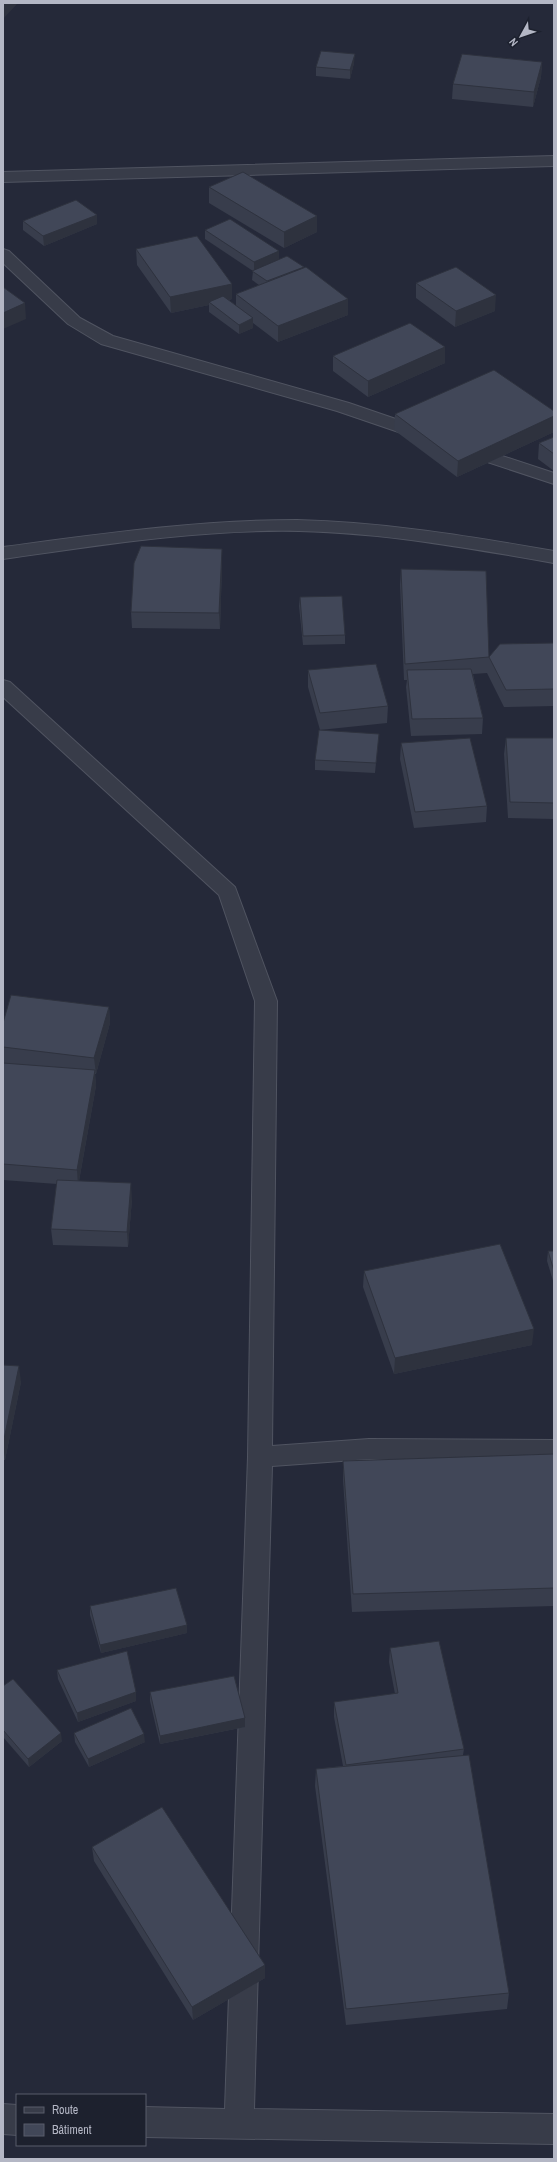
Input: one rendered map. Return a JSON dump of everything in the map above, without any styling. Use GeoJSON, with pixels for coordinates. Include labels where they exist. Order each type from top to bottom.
{"type":"FeatureCollection","features":[{"type":"Feature","properties":{"kind":"street"},"geometry":{"type":"LineString","coordinates":[[3,177],[554,161]]}},
{"type":"Feature","properties":{"kind":"street"},"geometry":{"type":"LineString","coordinates":[[3,254],[74,321],[87,330],[107,340],[343,407],[554,479]]}},
{"type":"Feature","properties":{"kind":"street"},"geometry":{"type":"LineString","coordinates":[[3,552],[160,532],[241,527],[313,527],[379,530],[434,536],[554,557]]}},
{"type":"Feature","properties":{"kind":"street"},"geometry":{"type":"LineString","coordinates":[[3,686],[228,892],[266,1001],[260,1457],[239,2124]]}},
{"type":"Feature","properties":{"kind":"street"},"geometry":{"type":"LineString","coordinates":[[260,1457],[424,1448],[554,1450]]}},
{"type":"Feature","properties":{"kind":"street"},"geometry":{"type":"LineString","coordinates":[[3,2119],[16,2120]]}},
{"type":"Feature","properties":{"kind":"street"},"geometry":{"type":"LineString","coordinates":[[146,2122],[554,2129]]}},
{"type":"Feature","properties":{"kind":"building"},"geometry":{"type":"Polygon","coordinates":[[[321,51],[355,54],[350,70],[316,67],[321,51]]]}},
{"type":"Feature","properties":{"kind":"building"},"geometry":{"type":"Polygon","coordinates":[[[462,54],[542,62],[534,92],[453,84],[462,54]]]}},
{"type":"Feature","properties":{"kind":"building"},"geometry":{"type":"Polygon","coordinates":[[[243,172],[317,216],[284,232],[209,187],[243,172]]]}},
{"type":"Feature","properties":{"kind":"building"},"geometry":{"type":"Polygon","coordinates":[[[76,200],[97,215],[43,236],[23,221],[76,200]]]}},
{"type":"Feature","properties":{"kind":"building"},"geometry":{"type":"Polygon","coordinates":[[[230,219],[279,251],[254,262],[205,230],[230,219]]]}},
{"type":"Feature","properties":{"kind":"building"},"geometry":{"type":"Polygon","coordinates":[[[197,236],[232,284],[170,297],[136,249],[197,236]]]}},
{"type":"Feature","properties":{"kind":"building"},"geometry":{"type":"Polygon","coordinates":[[[287,256],[304,267],[267,281],[252,271],[287,256]]]}},
{"type":"Feature","properties":{"kind":"building"},"geometry":{"type":"Polygon","coordinates":[[[306,267],[348,299],[278,326],[236,294],[306,267]]]}},
{"type":"Feature","properties":{"kind":"building"},"geometry":{"type":"Polygon","coordinates":[[[456,267],[496,295],[456,311],[416,283],[456,267]]]}},
{"type":"Feature","properties":{"kind":"building"},"geometry":{"type":"Polygon","coordinates":[[[3,287],[25,303],[3,313],[3,287]]]}},
{"type":"Feature","properties":{"kind":"building"},"geometry":{"type":"Polygon","coordinates":[[[223,296],[253,318],[239,325],[209,302],[223,296]]]}},
{"type":"Feature","properties":{"kind":"building"},"geometry":{"type":"Polygon","coordinates":[[[410,323],[445,347],[368,381],[333,356],[410,323]]]}},
{"type":"Feature","properties":{"kind":"building"},"geometry":{"type":"Polygon","coordinates":[[[494,370],[554,411],[554,416],[458,461],[395,414],[494,370]]]}},
{"type":"Feature","properties":{"kind":"building"},"geometry":{"type":"Polygon","coordinates":[[[554,437],[554,454],[539,443],[554,437]]]}},
{"type":"Feature","properties":{"kind":"building"},"geometry":{"type":"Polygon","coordinates":[[[141,546],[222,549],[219,613],[131,612],[134,563],[141,546]]]}},
{"type":"Feature","properties":{"kind":"building"},"geometry":{"type":"Polygon","coordinates":[[[401,569],[486,571],[489,657],[405,664],[401,569]]]}},
{"type":"Feature","properties":{"kind":"building"},"geometry":{"type":"Polygon","coordinates":[[[342,596],[345,635],[303,636],[300,597],[342,596]]]}},
{"type":"Feature","properties":{"kind":"building"},"geometry":{"type":"Polygon","coordinates":[[[554,643],[554,689],[506,690],[489,657],[500,644],[554,643]]]}},
{"type":"Feature","properties":{"kind":"building"},"geometry":{"type":"Polygon","coordinates":[[[376,664],[388,706],[320,713],[308,670],[376,664]]]}},
{"type":"Feature","properties":{"kind":"building"},"geometry":{"type":"Polygon","coordinates":[[[471,669],[483,718],[412,719],[407,670],[471,669]]]}},
{"type":"Feature","properties":{"kind":"building"},"geometry":{"type":"Polygon","coordinates":[[[319,730],[379,734],[376,763],[315,760],[319,730]]]}},
{"type":"Feature","properties":{"kind":"building"},"geometry":{"type":"Polygon","coordinates":[[[470,738],[487,806],[415,812],[401,743],[470,738]]]}},
{"type":"Feature","properties":{"kind":"building"},"geometry":{"type":"Polygon","coordinates":[[[506,738],[554,738],[554,803],[510,802],[506,738]]]}},
{"type":"Feature","properties":{"kind":"building"},"geometry":{"type":"Polygon","coordinates":[[[11,995],[109,1007],[94,1058],[3,1047],[3,1023],[11,995]]]}},
{"type":"Feature","properties":{"kind":"building"},"geometry":{"type":"Polygon","coordinates":[[[3,1063],[95,1070],[77,1170],[3,1164],[3,1063]]]}},
{"type":"Feature","properties":{"kind":"building"},"geometry":{"type":"Polygon","coordinates":[[[57,1180],[131,1183],[127,1232],[51,1229],[57,1180]]]}},
{"type":"Feature","properties":{"kind":"building"},"geometry":{"type":"Polygon","coordinates":[[[500,1244],[534,1329],[395,1358],[364,1271],[500,1244]]]}},
{"type":"Feature","properties":{"kind":"building"},"geometry":{"type":"Polygon","coordinates":[[[548,1251],[554,1251],[554,1271],[548,1251]]]}},
{"type":"Feature","properties":{"kind":"building"},"geometry":{"type":"Polygon","coordinates":[[[3,1365],[19,1366],[3,1444],[3,1365]]]}},
{"type":"Feature","properties":{"kind":"building"},"geometry":{"type":"Polygon","coordinates":[[[554,1454],[554,1588],[353,1594],[343,1461],[554,1454]]]}},
{"type":"Feature","properties":{"kind":"building"},"geometry":{"type":"Polygon","coordinates":[[[176,1588],[187,1625],[100,1645],[90,1606],[176,1588]]]}},
{"type":"Feature","properties":{"kind":"building"},"geometry":{"type":"Polygon","coordinates":[[[439,1641],[464,1749],[346,1765],[334,1702],[398,1693],[390,1648],[439,1641]]]}},
{"type":"Feature","properties":{"kind":"building"},"geometry":{"type":"Polygon","coordinates":[[[127,1651],[136,1692],[77,1713],[57,1670],[127,1651]]]}},
{"type":"Feature","properties":{"kind":"building"},"geometry":{"type":"Polygon","coordinates":[[[234,1676],[245,1718],[160,1736],[150,1692],[234,1676]]]}},
{"type":"Feature","properties":{"kind":"building"},"geometry":{"type":"Polygon","coordinates":[[[13,1679],[61,1733],[28,1759],[3,1730],[3,1686],[13,1679]]]}},
{"type":"Feature","properties":{"kind":"building"},"geometry":{"type":"Polygon","coordinates":[[[131,1708],[144,1734],[88,1759],[74,1733],[131,1708]]]}},
{"type":"Feature","properties":{"kind":"building"},"geometry":{"type":"Polygon","coordinates":[[[469,1755],[509,1993],[346,2009],[316,1769],[469,1755]]]}},
{"type":"Feature","properties":{"kind":"building"},"geometry":{"type":"Polygon","coordinates":[[[162,1807],[265,1965],[192,2007],[92,1847],[162,1807]]]}}]}
